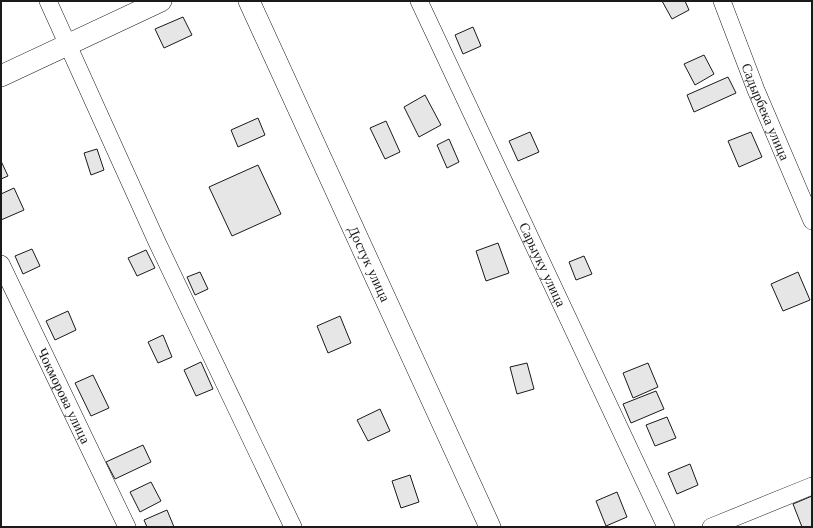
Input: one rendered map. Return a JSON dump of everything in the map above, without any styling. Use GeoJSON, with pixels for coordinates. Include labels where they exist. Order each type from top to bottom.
{"type":"FeatureCollection","features":[{"type":"Feature","properties":{"kind":"main road"},"geometry":{"type":"LineString","coordinates":[[1,76],[161,1]]}},
{"type":"Feature","properties":{"kind":"main road","name":"Достук улица"},"geometry":{"type":"LineString","coordinates":[[249,1],[490,527]]}},
{"type":"Feature","properties":{"kind":"street"},"geometry":{"type":"LineString","coordinates":[[48,1],[157,242],[293,527]]}},
{"type":"Feature","properties":{"kind":"street","name":"Сарыуку улица"},"geometry":{"type":"LineString","coordinates":[[419,1],[666,527]]}},
{"type":"Feature","properties":{"kind":"street","name":"Садырбека улица"},"geometry":{"type":"LineString","coordinates":[[722,1],[756,90],[812,221]]}},
{"type":"Feature","properties":{"kind":"street","name":"Чокморова улица"},"geometry":{"type":"LineString","coordinates":[[1,264],[127,527]]}},
{"type":"Feature","properties":{"kind":"street"},"geometry":{"type":"LineString","coordinates":[[711,527],[812,486]]}},
{"type":"Feature","properties":{"kind":"building"},"geometry":{"type":"Polygon","coordinates":[[[662,1],[685,1],[689,10],[672,19],[662,1]]]}},
{"type":"Feature","properties":{"kind":"building"},"geometry":{"type":"Polygon","coordinates":[[[183,17],[192,35],[164,48],[155,29],[183,17]]]}},
{"type":"Feature","properties":{"kind":"building"},"geometry":{"type":"Polygon","coordinates":[[[473,27],[481,46],[463,54],[455,35],[473,27]]]}},
{"type":"Feature","properties":{"kind":"building"},"geometry":{"type":"Polygon","coordinates":[[[704,55],[714,74],[695,85],[684,64],[704,55]]]}},
{"type":"Feature","properties":{"kind":"building"},"geometry":{"type":"Polygon","coordinates":[[[728,77],[736,93],[694,112],[687,95],[728,77]]]}},
{"type":"Feature","properties":{"kind":"building"},"geometry":{"type":"Polygon","coordinates":[[[425,95],[441,125],[419,137],[404,107],[425,95]]]}},
{"type":"Feature","properties":{"kind":"building"},"geometry":{"type":"Polygon","coordinates":[[[258,118],[265,135],[238,147],[231,130],[258,118]]]}},
{"type":"Feature","properties":{"kind":"building"},"geometry":{"type":"Polygon","coordinates":[[[386,121],[400,152],[385,159],[370,128],[386,121]]]}},
{"type":"Feature","properties":{"kind":"building"},"geometry":{"type":"Polygon","coordinates":[[[530,132],[539,152],[518,161],[509,141],[530,132]]]}},
{"type":"Feature","properties":{"kind":"building"},"geometry":{"type":"Polygon","coordinates":[[[751,132],[762,157],[739,167],[728,141],[751,132]]]}},
{"type":"Feature","properties":{"kind":"building"},"geometry":{"type":"Polygon","coordinates":[[[449,139],[459,162],[447,168],[437,145],[449,139]]]}},
{"type":"Feature","properties":{"kind":"building"},"geometry":{"type":"Polygon","coordinates":[[[97,149],[104,170],[91,175],[84,153],[97,149]]]}},
{"type":"Feature","properties":{"kind":"building"},"geometry":{"type":"Polygon","coordinates":[[[1,161],[8,176],[1,179],[1,161]]]}},
{"type":"Feature","properties":{"kind":"building"},"geometry":{"type":"Polygon","coordinates":[[[258,165],[281,214],[232,236],[209,187],[258,165]]]}},
{"type":"Feature","properties":{"kind":"building"},"geometry":{"type":"Polygon","coordinates":[[[14,188],[24,210],[1,220],[1,194],[14,188]]]}},
{"type":"Feature","properties":{"kind":"building"},"geometry":{"type":"Polygon","coordinates":[[[498,243],[509,273],[486,281],[476,251],[498,243]]]}},
{"type":"Feature","properties":{"kind":"building"},"geometry":{"type":"Polygon","coordinates":[[[32,249],[40,266],[23,274],[15,256],[32,249]]]}},
{"type":"Feature","properties":{"kind":"building"},"geometry":{"type":"Polygon","coordinates":[[[146,250],[155,268],[137,276],[128,258],[146,250]]]}},
{"type":"Feature","properties":{"kind":"building"},"geometry":{"type":"Polygon","coordinates":[[[584,256],[592,274],[576,280],[569,262],[584,256]]]}},
{"type":"Feature","properties":{"kind":"building"},"geometry":{"type":"Polygon","coordinates":[[[200,272],[208,289],[195,295],[187,277],[200,272]]]}},
{"type":"Feature","properties":{"kind":"building"},"geometry":{"type":"Polygon","coordinates":[[[798,272],[810,300],[783,311],[771,284],[798,272]]]}},
{"type":"Feature","properties":{"kind":"building"},"geometry":{"type":"Polygon","coordinates":[[[68,311],[76,330],[55,340],[46,321],[68,311]]]}},
{"type":"Feature","properties":{"kind":"building"},"geometry":{"type":"Polygon","coordinates":[[[340,316],[351,343],[328,353],[317,326],[340,316]]]}},
{"type":"Feature","properties":{"kind":"building"},"geometry":{"type":"Polygon","coordinates":[[[163,335],[172,357],[158,363],[148,342],[163,335]]]}},
{"type":"Feature","properties":{"kind":"building"},"geometry":{"type":"Polygon","coordinates":[[[201,362],[213,389],[196,396],[184,370],[201,362]]]}},
{"type":"Feature","properties":{"kind":"building"},"geometry":{"type":"Polygon","coordinates":[[[527,363],[534,389],[517,394],[510,367],[527,363]]]}},
{"type":"Feature","properties":{"kind":"building"},"geometry":{"type":"Polygon","coordinates":[[[648,363],[658,387],[633,398],[623,373],[648,363]]]}},
{"type":"Feature","properties":{"kind":"building"},"geometry":{"type":"Polygon","coordinates":[[[93,375],[109,408],[91,416],[75,383],[93,375]]]}},
{"type":"Feature","properties":{"kind":"building"},"geometry":{"type":"Polygon","coordinates":[[[656,391],[664,409],[631,423],[623,404],[656,391]]]}},
{"type":"Feature","properties":{"kind":"building"},"geometry":{"type":"Polygon","coordinates":[[[380,409],[390,431],[368,441],[357,420],[380,409]]]}},
{"type":"Feature","properties":{"kind":"building"},"geometry":{"type":"Polygon","coordinates":[[[667,417],[676,438],[655,446],[646,425],[667,417]]]}},
{"type":"Feature","properties":{"kind":"building"},"geometry":{"type":"Polygon","coordinates":[[[143,445],[151,462],[115,479],[106,462],[143,445]]]}},
{"type":"Feature","properties":{"kind":"building"},"geometry":{"type":"Polygon","coordinates":[[[690,464],[698,485],[677,494],[668,473],[690,464]]]}},
{"type":"Feature","properties":{"kind":"building"},"geometry":{"type":"Polygon","coordinates":[[[410,475],[419,502],[401,508],[392,481],[410,475]]]}},
{"type":"Feature","properties":{"kind":"building"},"geometry":{"type":"Polygon","coordinates":[[[151,482],[161,501],[140,512],[130,492],[151,482]]]}},
{"type":"Feature","properties":{"kind":"building"},"geometry":{"type":"Polygon","coordinates":[[[617,492],[627,517],[606,526],[596,501],[617,492]]]}},
{"type":"Feature","properties":{"kind":"building"},"geometry":{"type":"Polygon","coordinates":[[[812,496],[812,527],[802,527],[793,504],[812,496]]]}},
{"type":"Feature","properties":{"kind":"building"},"geometry":{"type":"Polygon","coordinates":[[[167,510],[174,527],[147,527],[144,520],[167,510]]]}}]}
